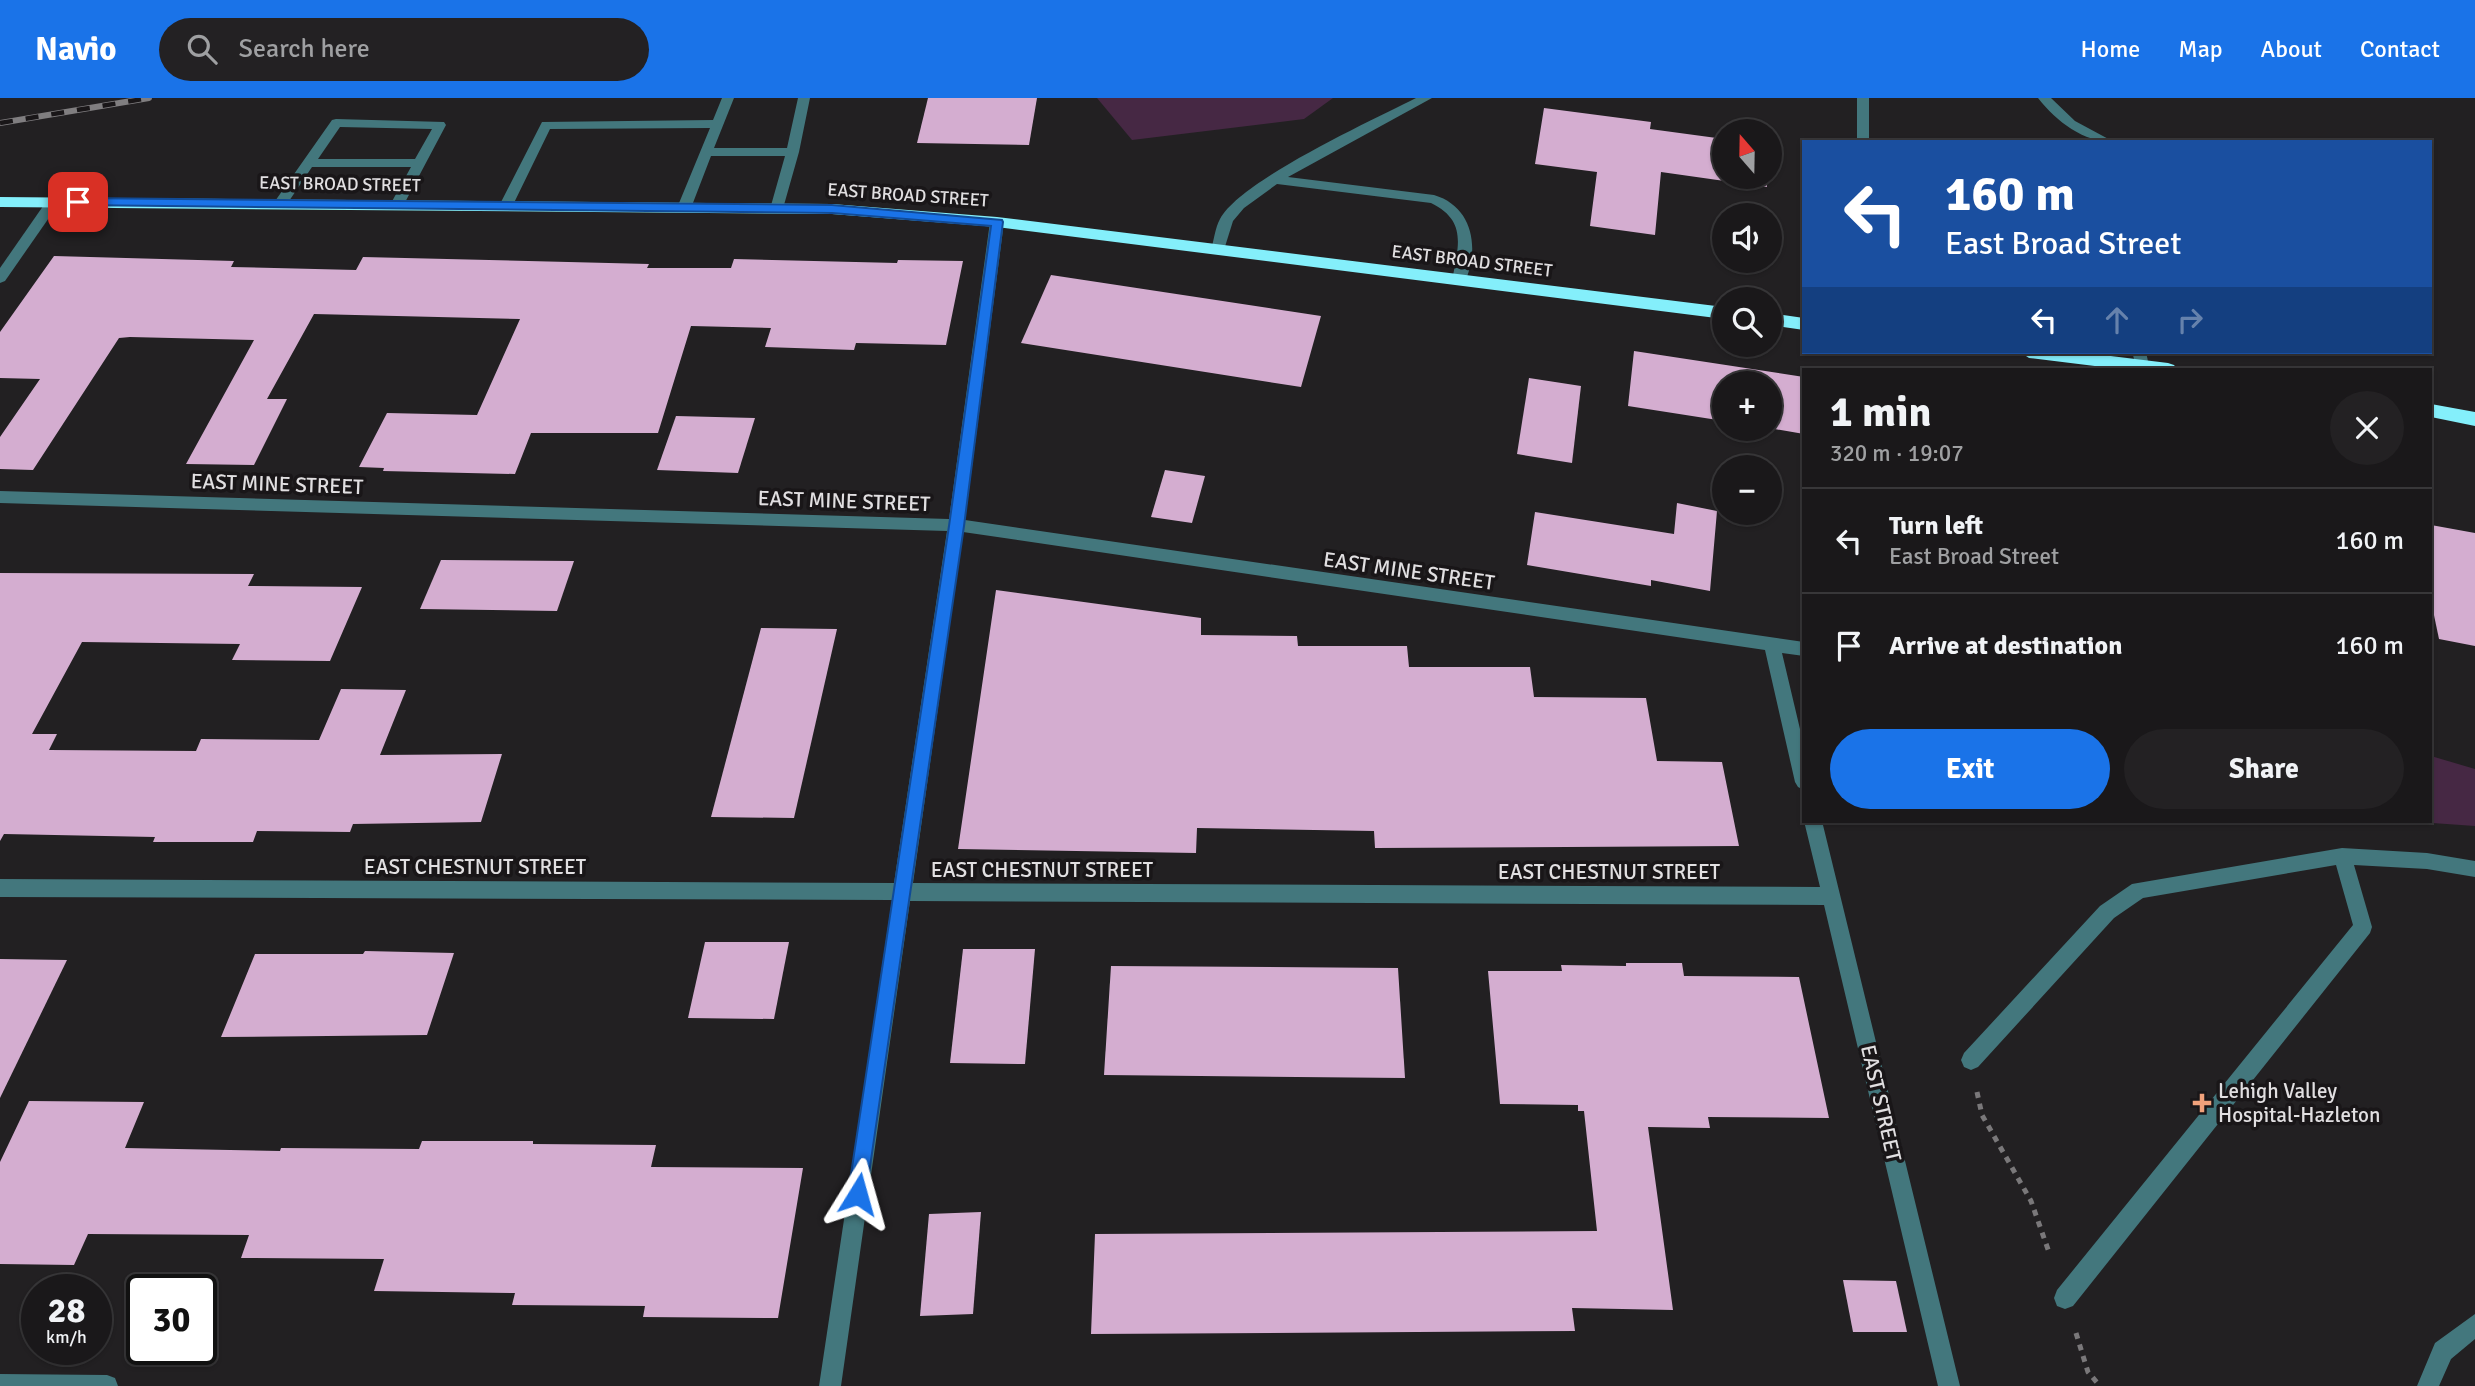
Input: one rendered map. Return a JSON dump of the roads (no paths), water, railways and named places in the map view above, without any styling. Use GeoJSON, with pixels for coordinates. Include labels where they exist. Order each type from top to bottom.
{"type":"FeatureCollection","features":[{"type":"Feature","properties":{"kind":"highway","name":"EAST BROAD STREET"},"geometry":{"type":"LineString","coordinates":[[0,202],[832,209],[997,222],[1712,312]]}},
{"type":"Feature","properties":{"kind":"highway"},"geometry":{"type":"LineString","coordinates":[[1782,321],[1802,324]]}},
{"type":"Feature","properties":{"kind":"highway"},"geometry":{"type":"LineString","coordinates":[[2061,354],[2140,359],[2165,368]]}},
{"type":"Feature","properties":{"kind":"highway"},"geometry":{"type":"LineString","coordinates":[[2432,411],[2475,419]]}},
{"type":"Feature","properties":{"kind":"street"},"geometry":{"type":"LineString","coordinates":[[684,208],[728,98]]}},
{"type":"Feature","properties":{"kind":"street"},"geometry":{"type":"LineString","coordinates":[[777,208],[793,152],[804,98]]}},
{"type":"Feature","properties":{"kind":"street"},"geometry":{"type":"LineString","coordinates":[[1218,250],[1228,218],[1242,201],[1346,139],[1426,98]]}},
{"type":"Feature","properties":{"kind":"street"},"geometry":{"type":"LineString","coordinates":[[1863,98],[1863,140]]}},
{"type":"Feature","properties":{"kind":"street"},"geometry":{"type":"LineString","coordinates":[[2044,98],[2071,124],[2104,140]]}},
{"type":"Feature","properties":{"kind":"street"},"geometry":{"type":"LineString","coordinates":[[280,204],[336,123],[440,125],[397,205]]}},
{"type":"Feature","properties":{"kind":"street"},"geometry":{"type":"LineString","coordinates":[[506,206],[546,125],[717,124]]}},
{"type":"Feature","properties":{"kind":"street"},"geometry":{"type":"LineString","coordinates":[[706,152],[793,152]]}},
{"type":"Feature","properties":{"kind":"street"},"geometry":{"type":"LineString","coordinates":[[308,163],[420,163]]}},
{"type":"Feature","properties":{"kind":"street"},"geometry":{"type":"LineString","coordinates":[[1275,180],[1434,199],[1452,205],[1461,218],[1465,232],[1459,281]]}},
{"type":"Feature","properties":{"kind":"street"},"geometry":{"type":"LineString","coordinates":[[0,278],[53,202]]}},
{"type":"Feature","properties":{"kind":"street"},"geometry":{"type":"LineString","coordinates":[[830,1386],[956,526],[997,222]]}},
{"type":"Feature","properties":{"kind":"street","name":"EAST MINE STREET"},"geometry":{"type":"LineString","coordinates":[[0,497],[956,526],[1802,649]]}},
{"type":"Feature","properties":{"kind":"street"},"geometry":{"type":"LineString","coordinates":[[1772,645],[1802,773]]}},
{"type":"Feature","properties":{"kind":"street","name":"EAST STREET"},"geometry":{"type":"LineString","coordinates":[[1813,823],[1949,1386]]}},
{"type":"Feature","properties":{"kind":"street"},"geometry":{"type":"LineString","coordinates":[[1971,1060],[2107,912],[2139,890],[2342,856],[2427,861],[2475,869]]}},
{"type":"Feature","properties":{"kind":"street"},"geometry":{"type":"LineString","coordinates":[[2065,1298],[2363,927],[2342,856]]}},
{"type":"Feature","properties":{"kind":"street","name":"EAST CHESTNUT STREET"},"geometry":{"type":"LineString","coordinates":[[0,888],[1831,896]]}},
{"type":"Feature","properties":{"kind":"street"},"geometry":{"type":"LineString","coordinates":[[2428,1386],[2443,1351],[2475,1325]]}},
{"type":"Feature","properties":{"kind":"street"},"geometry":{"type":"LineString","coordinates":[[0,1385],[107,1386]]}},
{"type":"Feature","properties":{"kind":"railway"},"geometry":{"type":"LineString","coordinates":[[0,123],[149,98]]}},
{"type":"Feature","properties":{"kind":"place","name":"Lehigh Valley Hospital-Hazleton"},"geometry":{"type":"Point","coordinates":[2202,1103]}}]}
